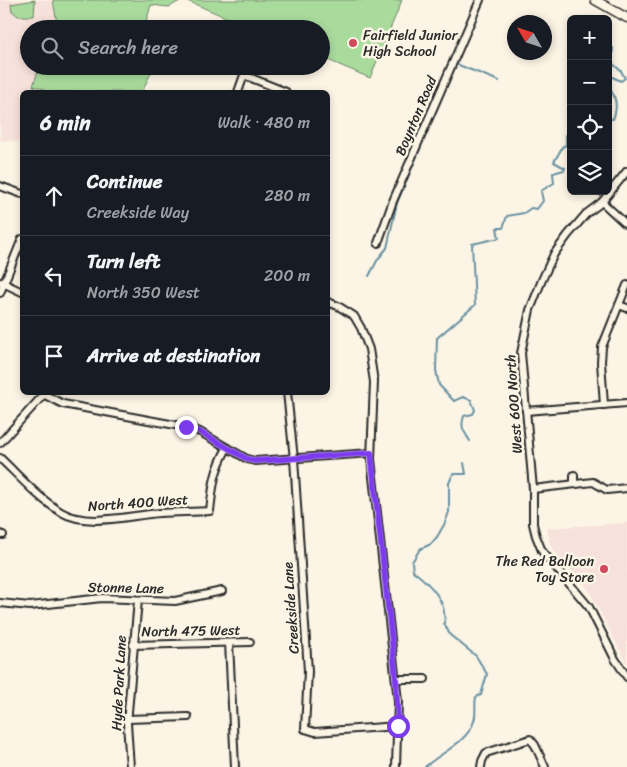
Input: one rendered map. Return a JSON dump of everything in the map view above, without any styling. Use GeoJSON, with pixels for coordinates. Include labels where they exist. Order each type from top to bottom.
{"type":"FeatureCollection","features":[{"type":"Feature","properties":{"kind":"street","name":"Boynton Road"},"geometry":{"type":"LineString","coordinates":[[378,243],[393,201],[480,0]]}},
{"type":"Feature","properties":{"kind":"street"},"geometry":{"type":"LineString","coordinates":[[595,0],[627,18]]}},
{"type":"Feature","properties":{"kind":"street"},"geometry":{"type":"LineString","coordinates":[[239,90],[244,75],[281,90]]}},
{"type":"Feature","properties":{"kind":"street","name":"West 600 North"},"geometry":{"type":"LineString","coordinates":[[627,172],[602,202],[586,214],[568,234],[559,248],[542,280],[530,310],[521,353],[533,489],[533,524],[542,551],[589,607],[627,677]]}},
{"type":"Feature","properties":{"kind":"street"},"geometry":{"type":"LineString","coordinates":[[0,186],[20,193]]}},
{"type":"Feature","properties":{"kind":"street"},"geometry":{"type":"LineString","coordinates":[[602,202],[627,225]]}},
{"type":"Feature","properties":{"kind":"street"},"geometry":{"type":"LineString","coordinates":[[0,293],[2,283],[20,243]]}},
{"type":"Feature","properties":{"kind":"street"},"geometry":{"type":"LineString","coordinates":[[2,283],[20,291]]}},
{"type":"Feature","properties":{"kind":"street"},"geometry":{"type":"LineString","coordinates":[[604,405],[601,362],[602,347],[627,285]]}},
{"type":"Feature","properties":{"kind":"street"},"geometry":{"type":"LineString","coordinates":[[330,303],[354,316],[361,328],[368,349],[374,382],[371,453],[396,679],[398,726],[396,767]]}},
{"type":"Feature","properties":{"kind":"street"},"geometry":{"type":"LineString","coordinates":[[618,305],[627,308]]}},
{"type":"Feature","properties":{"kind":"street"},"geometry":{"type":"LineString","coordinates":[[0,443],[44,395]]}},
{"type":"Feature","properties":{"kind":"street"},"geometry":{"type":"LineString","coordinates":[[47,395],[63,404],[186,427],[200,432],[247,459],[255,461],[371,453]]}},
{"type":"Feature","properties":{"kind":"street","name":"Creekside Lane"},"geometry":{"type":"LineString","coordinates":[[287,395],[294,459],[308,671],[305,730],[315,732],[398,726]]}},
{"type":"Feature","properties":{"kind":"street"},"geometry":{"type":"LineString","coordinates":[[526,412],[627,403]]}},
{"type":"Feature","properties":{"kind":"street","name":"North 400 West"},"geometry":{"type":"LineString","coordinates":[[0,458],[43,499],[62,512],[78,519],[94,520],[159,513],[210,511],[217,466],[227,448]]}},
{"type":"Feature","properties":{"kind":"street"},"geometry":{"type":"LineString","coordinates":[[574,475],[574,484]]}},
{"type":"Feature","properties":{"kind":"street"},"geometry":{"type":"LineString","coordinates":[[533,489],[593,482],[607,490],[627,488]]}},
{"type":"Feature","properties":{"kind":"street","name":"Stonne Lane"},"geometry":{"type":"LineString","coordinates":[[0,603],[30,606],[102,598],[176,602],[222,591]]}},
{"type":"Feature","properties":{"kind":"street","name":"Hyde Park Lane"},"geometry":{"type":"LineString","coordinates":[[130,767],[127,719],[138,600]]}},
{"type":"Feature","properties":{"kind":"street","name":"North 475 West"},"geometry":{"type":"LineString","coordinates":[[133,645],[250,642]]}},
{"type":"Feature","properties":{"kind":"street"},"geometry":{"type":"LineString","coordinates":[[229,643],[235,767]]}},
{"type":"Feature","properties":{"kind":"street"},"geometry":{"type":"LineString","coordinates":[[396,679],[425,678]]}},
{"type":"Feature","properties":{"kind":"street"},"geometry":{"type":"LineString","coordinates":[[127,719],[188,717]]}},
{"type":"Feature","properties":{"kind":"street"},"geometry":{"type":"LineString","coordinates":[[481,767],[486,753],[530,739],[535,745],[545,767]]}},
{"type":"Feature","properties":{"kind":"shaded area"},"geometry":{"type":"Polygon","coordinates":[[[0,0],[182,0],[169,7],[151,5],[147,20],[20,20],[20,75],[150,75],[143,90],[20,90],[20,142],[0,140],[0,0]]]}},
{"type":"Feature","properties":{"kind":"shaded area"},"geometry":{"type":"Polygon","coordinates":[[[627,523],[627,664],[587,587],[560,560],[550,544],[547,528],[627,523]]]}},
{"type":"Feature","properties":{"kind":"green space"},"geometry":{"type":"Polygon","coordinates":[[[35,0],[34,16],[18,16],[12,11],[11,4],[35,0]]]}},
{"type":"Feature","properties":{"kind":"green space"},"geometry":{"type":"Polygon","coordinates":[[[53,0],[182,0],[169,7],[151,5],[147,20],[56,20],[53,0]]]}},
{"type":"Feature","properties":{"kind":"green space","name":"Fairfield Junior High School"},"geometry":{"type":"Polygon","coordinates":[[[185,0],[402,0],[370,78],[330,61],[330,20],[233,20],[185,0]]]}},
{"type":"Feature","properties":{"kind":"green space"},"geometry":{"type":"Polygon","coordinates":[[[37,75],[150,75],[143,90],[44,90],[33,86],[37,75]]]}},
{"type":"Feature","properties":{"kind":"waterway"},"geometry":{"type":"LineString","coordinates":[[612,63],[613,48]]}},
{"type":"Feature","properties":{"kind":"waterway"},"geometry":{"type":"LineString","coordinates":[[612,63],[621,71],[625,78],[621,81],[612,77]]}},
{"type":"Feature","properties":{"kind":"waterway"},"geometry":{"type":"LineString","coordinates":[[369,276],[378,259],[387,248],[397,203],[456,64],[499,81]]}},
{"type":"Feature","properties":{"kind":"waterway"},"geometry":{"type":"LineString","coordinates":[[612,93],[616,106],[612,119]]}},
{"type":"Feature","properties":{"kind":"waterway"},"geometry":{"type":"LineString","coordinates":[[470,441],[462,424],[464,416],[473,414],[475,410],[471,400],[463,397],[454,401],[439,385],[436,370],[437,338],[475,305],[472,244],[499,238],[497,228],[503,228],[507,216],[524,213],[531,208],[537,209],[543,201],[541,191],[554,183],[553,173],[565,168],[554,162],[562,147],[566,145],[567,134]]}},
{"type":"Feature","properties":{"kind":"waterway"},"geometry":{"type":"LineString","coordinates":[[425,767],[453,747],[471,728],[475,718],[476,697],[481,695],[487,674],[476,656],[450,635],[444,623],[443,607],[440,600],[431,587],[413,571],[412,562],[420,549],[431,544],[437,537],[445,523],[449,512],[449,483],[453,474],[466,474],[464,463]]}},
{"type":"Feature","properties":{"kind":"place","name":"Fairfield Junior High School"},"geometry":{"type":"Point","coordinates":[353,43]}},
{"type":"Feature","properties":{"kind":"place","name":"The Red Balloon Toy Store"},"geometry":{"type":"Point","coordinates":[604,569]}},
{"type":"Feature","properties":{"kind":"route"},"geometry":{"type":"LineString","coordinates":[[186,427],[200,432],[247,459],[255,461],[371,453],[396,679],[398,726]]}}]}
